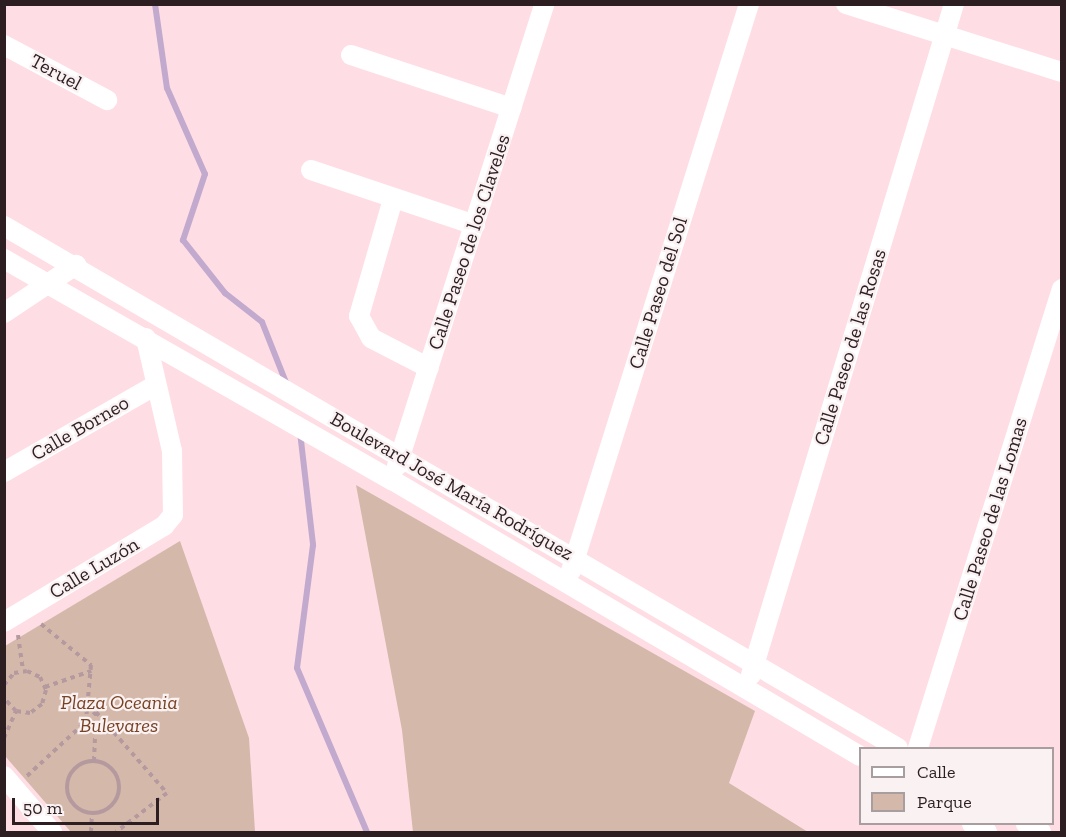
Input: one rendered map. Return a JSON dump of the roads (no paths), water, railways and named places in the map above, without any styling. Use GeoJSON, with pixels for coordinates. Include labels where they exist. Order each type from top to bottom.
{"type":"FeatureCollection","features":[{"type":"Feature","properties":{"kind":"street","name":"Calle Paseo del Sol"},"geometry":{"type":"LineString","coordinates":[[567,582],[749,4]]}},
{"type":"Feature","properties":{"kind":"street"},"geometry":{"type":"LineString","coordinates":[[846,4],[1062,72]]}},
{"type":"Feature","properties":{"kind":"street","name":"Calle Paseo de las Rosas"},"geometry":{"type":"LineString","coordinates":[[746,689],[954,4]]}},
{"type":"Feature","properties":{"kind":"street","name":"Calle Paseo de los Claveles"},"geometry":{"type":"LineString","coordinates":[[392,480],[475,225],[542,5]]}},
{"type":"Feature","properties":{"kind":"street","name":"Teruel"},"geometry":{"type":"LineString","coordinates":[[4,45],[107,99]]}},
{"type":"Feature","properties":{"kind":"street"},"geometry":{"type":"LineString","coordinates":[[351,55],[511,108]]}},
{"type":"Feature","properties":{"kind":"street"},"geometry":{"type":"LineString","coordinates":[[311,170],[475,225]]}},
{"type":"Feature","properties":{"kind":"street"},"geometry":{"type":"LineString","coordinates":[[393,199],[359,316],[371,338],[429,368]]}},
{"type":"Feature","properties":{"kind":"street","name":"Boulevard José María Rodríguez"},"geometry":{"type":"LineString","coordinates":[[4,226],[76,265],[896,747]]}},
{"type":"Feature","properties":{"kind":"street","name":"Boulevard José María Rodríguez"},"geometry":{"type":"LineString","coordinates":[[4,259],[358,460],[859,755]]}},
{"type":"Feature","properties":{"kind":"street"},"geometry":{"type":"LineString","coordinates":[[4,313],[50,285],[76,265]]}},
{"type":"Feature","properties":{"kind":"street","name":"Calle Paseo de las Lomas"},"geometry":{"type":"LineString","coordinates":[[918,747],[1062,289]]}},
{"type":"Feature","properties":{"kind":"street"},"geometry":{"type":"LineString","coordinates":[[146,338],[156,385]]}},
{"type":"Feature","properties":{"kind":"street","name":"Calle Borneo"},"geometry":{"type":"LineString","coordinates":[[4,472],[156,385]]}},
{"type":"Feature","properties":{"kind":"street","name":"Calle Luzón"},"geometry":{"type":"LineString","coordinates":[[7,620],[164,526],[176,508],[171,451],[156,385]]}},
{"type":"Feature","properties":{"kind":"street"},"geometry":{"type":"LineString","coordinates":[[4,776],[52,832]]}},
{"type":"Feature","properties":{"kind":"waterway"},"geometry":{"type":"LineString","coordinates":[[155,4],[167,88],[205,174],[183,240],[225,293],[262,322],[287,385]]}},
{"type":"Feature","properties":{"kind":"waterway"},"geometry":{"type":"LineString","coordinates":[[300,432],[313,545],[297,668],[367,832]]}},
{"type":"Feature","properties":{"kind":"park label","name":"Plaza Oceania Bulevares"},"geometry":{"type":"Point","coordinates":[119,714]}}]}
